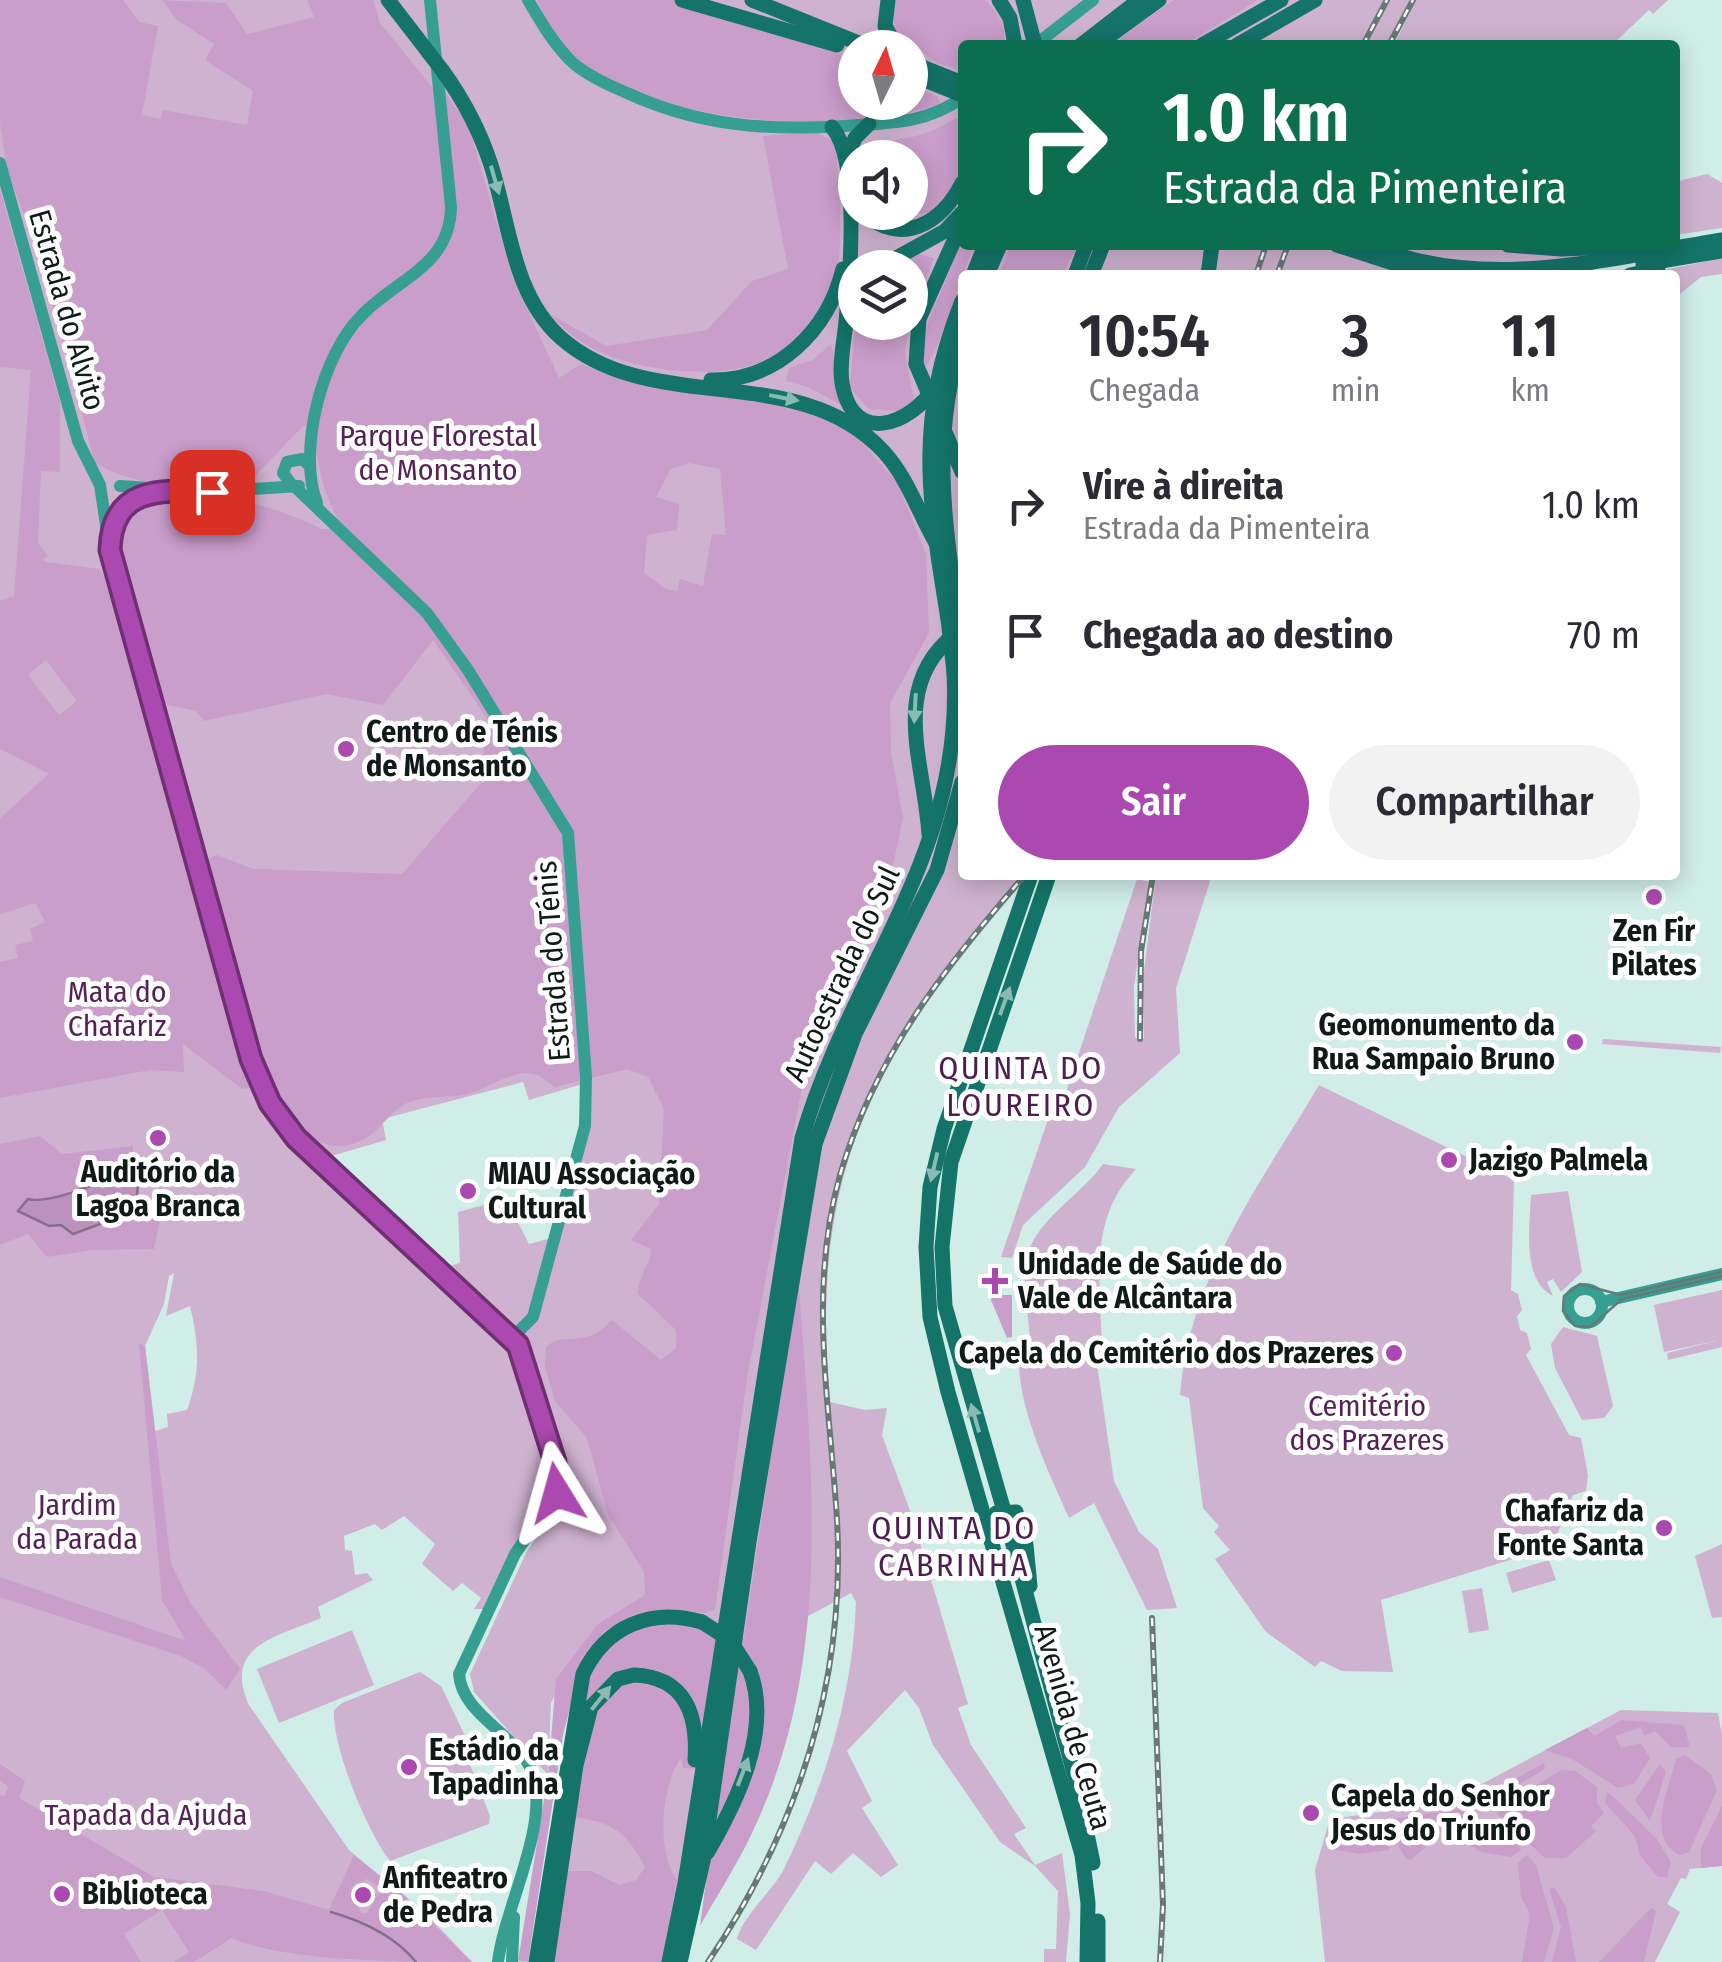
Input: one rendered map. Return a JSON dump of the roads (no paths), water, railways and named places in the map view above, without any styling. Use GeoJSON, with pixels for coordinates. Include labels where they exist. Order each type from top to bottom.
{"type":"FeatureCollection","features":[{"type":"Feature","properties":{"kind":"highway"},"geometry":{"type":"LineString","coordinates":[[388,0],[450,82],[489,159],[530,298],[558,334],[588,356],[622,372],[785,398],[836,415],[889,458],[910,489],[936,543]]}},
{"type":"Feature","properties":{"kind":"highway"},"geometry":{"type":"LineString","coordinates":[[682,0],[837,45]]}},
{"type":"Feature","properties":{"kind":"highway"},"geometry":{"type":"LineString","coordinates":[[725,0],[837,45]]}},
{"type":"Feature","properties":{"kind":"highway"},"geometry":{"type":"LineString","coordinates":[[752,0],[838,34]]}},
{"type":"Feature","properties":{"kind":"highway"},"geometry":{"type":"LineString","coordinates":[[887,30],[888,0]]}},
{"type":"Feature","properties":{"kind":"highway"},"geometry":{"type":"LineString","coordinates":[[999,0],[1010,18],[1013,40]]}},
{"type":"Feature","properties":{"kind":"highway"},"geometry":{"type":"LineString","coordinates":[[1023,0],[1034,40]]}},
{"type":"Feature","properties":{"kind":"highway"},"geometry":{"type":"LineString","coordinates":[[1087,40],[1139,0]]}},
{"type":"Feature","properties":{"kind":"highway"},"geometry":{"type":"LineString","coordinates":[[1104,40],[1159,0]]}},
{"type":"Feature","properties":{"kind":"highway"},"geometry":{"type":"LineString","coordinates":[[1211,40],[1280,0]]}},
{"type":"Feature","properties":{"kind":"highway"},"geometry":{"type":"LineString","coordinates":[[1246,40],[1315,0]]}},
{"type":"Feature","properties":{"kind":"highway"},"geometry":{"type":"LineString","coordinates":[[928,71],[958,82]]}},
{"type":"Feature","properties":{"kind":"highway"},"geometry":{"type":"LineString","coordinates":[[928,75],[958,94]]}},
{"type":"Feature","properties":{"kind":"highway"},"geometry":{"type":"LineString","coordinates":[[853,140],[869,124]]}},
{"type":"Feature","properties":{"kind":"highway"},"geometry":{"type":"LineString","coordinates":[[832,127],[838,140]]}},
{"type":"Feature","properties":{"kind":"highway"},"geometry":{"type":"LineString","coordinates":[[928,223],[942,214],[958,188]]}},
{"type":"Feature","properties":{"kind":"highway"},"geometry":{"type":"LineString","coordinates":[[911,250],[945,231],[958,217]]}},
{"type":"Feature","properties":{"kind":"highway"},"geometry":{"type":"LineString","coordinates":[[848,250],[849,230]]}},
{"type":"Feature","properties":{"kind":"highway"},"geometry":{"type":"LineString","coordinates":[[958,233],[920,319],[916,364],[925,394],[958,464]]}},
{"type":"Feature","properties":{"kind":"highway"},"geometry":{"type":"LineString","coordinates":[[588,356],[627,369],[681,378],[718,380],[762,370],[796,349],[819,324],[838,286],[848,240]]}},
{"type":"Feature","properties":{"kind":"highway"},"geometry":{"type":"LineString","coordinates":[[1643,270],[1722,240]]}},
{"type":"Feature","properties":{"kind":"highway"},"geometry":{"type":"LineString","coordinates":[[1680,246],[1722,252]]}},
{"type":"Feature","properties":{"kind":"highway"},"geometry":{"type":"LineString","coordinates":[[1351,250],[1414,270]]}},
{"type":"Feature","properties":{"kind":"highway"},"geometry":{"type":"LineString","coordinates":[[1385,250],[1444,267],[1483,270]]}},
{"type":"Feature","properties":{"kind":"highway"},"geometry":{"type":"LineString","coordinates":[[1526,270],[1694,250]]}},
{"type":"Feature","properties":{"kind":"highway"},"geometry":{"type":"LineString","coordinates":[[1595,270],[1694,250]]}},
{"type":"Feature","properties":{"kind":"highway"},"geometry":{"type":"LineString","coordinates":[[936,431],[936,386],[958,314]]}},
{"type":"Feature","properties":{"kind":"highway"},"geometry":{"type":"LineString","coordinates":[[845,340],[842,382],[860,415],[884,423],[902,420],[936,386]]}},
{"type":"Feature","properties":{"kind":"highway"},"geometry":{"type":"LineString","coordinates":[[936,431],[958,354]]}},
{"type":"Feature","properties":{"kind":"highway","name":"Autoestrada do Sul"},"geometry":{"type":"LineString","coordinates":[[936,431],[928,492],[956,621]]}},
{"type":"Feature","properties":{"kind":"highway","name":"Autoestrada do Sul"},"geometry":{"type":"LineString","coordinates":[[675,1960],[802,1138],[831,1054],[930,847],[950,770],[956,621],[936,431]]}},
{"type":"Feature","properties":{"kind":"highway"},"geometry":{"type":"LineString","coordinates":[[930,847],[928,801],[914,704],[930,659],[956,621]]}},
{"type":"Feature","properties":{"kind":"highway","name":"Autoestrada do Sul"},"geometry":{"type":"LineString","coordinates":[[703,1861],[749,1542],[815,1144],[854,1034],[937,870],[958,796]]}},
{"type":"Feature","properties":{"kind":"highway","name":"Avenida de Ceuta"},"geometry":{"type":"LineString","coordinates":[[1029,880],[1017,943],[951,1162],[942,1247],[945,1306],[1004,1511],[1016,1512],[1026,1545],[1031,1615],[1091,1852],[1098,1962]]}},
{"type":"Feature","properties":{"kind":"highway","name":"Avenida de Ceuta"},"geometry":{"type":"LineString","coordinates":[[1047,880],[1017,943],[944,1129],[927,1208],[930,1317],[1086,1880],[1087,1962]]}},
{"type":"Feature","properties":{"kind":"highway"},"geometry":{"type":"LineString","coordinates":[[974,1482],[994,1477]]}},
{"type":"Feature","properties":{"kind":"highway"},"geometry":{"type":"LineString","coordinates":[[985,1516],[1004,1511]]}},
{"type":"Feature","properties":{"kind":"highway"},"geometry":{"type":"LineString","coordinates":[[536,1962],[577,1693],[590,1658],[608,1638],[636,1621],[671,1616],[702,1622],[730,1640],[750,1671],[758,1708],[751,1752],[720,1831],[703,1861],[675,1960]]}},
{"type":"Feature","properties":{"kind":"highway"},"geometry":{"type":"LineString","coordinates":[[547,1962],[576,1765],[591,1707],[602,1692],[634,1675],[649,1676],[681,1692],[696,1724],[694,1763],[701,1777]]}},
{"type":"Feature","properties":{"kind":"highway"},"geometry":{"type":"LineString","coordinates":[[1068,1811],[1078,1904],[1076,1962]]}},
{"type":"Feature","properties":{"kind":"street"},"geometry":{"type":"LineString","coordinates":[[292,485],[284,477],[287,463],[312,428],[348,330],[365,311],[434,258],[448,231],[451,207],[430,0]]}},
{"type":"Feature","properties":{"kind":"street"},"geometry":{"type":"LineString","coordinates":[[528,0],[558,47],[575,65],[645,102],[730,126],[832,127],[928,118],[958,99]]}},
{"type":"Feature","properties":{"kind":"street"},"geometry":{"type":"LineString","coordinates":[[1041,40],[1093,0]]}},
{"type":"Feature","properties":{"kind":"street","name":"Estrada do Alvito"},"geometry":{"type":"LineString","coordinates":[[0,163],[78,442],[93,468],[111,538],[115,575],[261,1086],[296,1138],[512,1337],[526,1361],[557,1470],[557,1493],[515,1554],[459,1674],[463,1692],[530,1767],[537,1800],[516,1895]]}},
{"type":"Feature","properties":{"kind":"street"},"geometry":{"type":"LineString","coordinates":[[312,428],[310,470],[320,510]]}},
{"type":"Feature","properties":{"kind":"street"},"geometry":{"type":"LineString","coordinates":[[251,488],[287,463],[302,458],[310,470]]}},
{"type":"Feature","properties":{"kind":"street"},"geometry":{"type":"LineString","coordinates":[[93,468],[128,494],[111,538]]}},
{"type":"Feature","properties":{"kind":"street"},"geometry":{"type":"LineString","coordinates":[[100,494],[105,488],[119,486],[159,490],[304,484],[310,470]]}},
{"type":"Feature","properties":{"kind":"street","name":"Estrada do Ténis"},"geometry":{"type":"LineString","coordinates":[[292,485],[438,628],[563,820],[573,859],[586,1076],[585,1126],[533,1317],[512,1337]]}},
{"type":"Feature","properties":{"kind":"street"},"geometry":{"type":"LineString","coordinates":[[104,509],[112,513],[159,490]]}},
{"type":"Feature","properties":{"kind":"street"},"geometry":{"type":"LineString","coordinates":[[1601,1302],[1722,1274]]}},
{"type":"Feature","properties":{"kind":"street"},"geometry":{"type":"LineString","coordinates":[[498,1962],[516,1895]]}},
{"type":"Feature","properties":{"kind":"street"},"geometry":{"type":"LineString","coordinates":[[512,1962],[516,1895]]}},
{"type":"Feature","properties":{"kind":"waterway"},"geometry":{"type":"LineString","coordinates":[[331,1912],[377,1931],[416,1962]]}},
{"type":"Feature","properties":{"kind":"tram line"},"geometry":{"type":"LineString","coordinates":[[1722,1272],[1621,1295],[1580,1284],[1564,1296],[1563,1311],[1575,1326],[1590,1327],[1622,1299],[1722,1276]]}},
{"type":"Feature","properties":{"kind":"railway"},"geometry":{"type":"LineString","coordinates":[[1366,40],[1387,0]]}},
{"type":"Feature","properties":{"kind":"railway"},"geometry":{"type":"LineString","coordinates":[[1392,40],[1413,0]]}},
{"type":"Feature","properties":{"kind":"railway"},"geometry":{"type":"LineString","coordinates":[[1258,270],[1264,250]]}},
{"type":"Feature","properties":{"kind":"railway"},"geometry":{"type":"LineString","coordinates":[[1279,270],[1286,250]]}},
{"type":"Feature","properties":{"kind":"railway"},"geometry":{"type":"LineString","coordinates":[[708,1962],[769,1856],[811,1745],[825,1687],[838,1567],[823,1298],[825,1257],[840,1175],[872,1090],[916,1014],[1021,880]]}},
{"type":"Feature","properties":{"kind":"railway"},"geometry":{"type":"LineString","coordinates":[[1140,1039],[1141,951],[1152,880]]}},
{"type":"Feature","properties":{"kind":"railway"},"geometry":{"type":"LineString","coordinates":[[1152,1618],[1163,1905],[1160,1962]]}},
{"type":"Feature","properties":{"kind":"place","name":"Centro de Ténis de Monsanto"},"geometry":{"type":"Point","coordinates":[346,749]}},
{"type":"Feature","properties":{"kind":"place","name":"Zen Fir Pilates"},"geometry":{"type":"Point","coordinates":[1654,897]}},
{"type":"Feature","properties":{"kind":"place","name":"Geomonumento da Rua Sampaio Bruno"},"geometry":{"type":"Point","coordinates":[1575,1042]}},
{"type":"Feature","properties":{"kind":"place","name":"Auditório da Lagoa Branca"},"geometry":{"type":"Point","coordinates":[158,1138]}},
{"type":"Feature","properties":{"kind":"place","name":"Jazigo Palmela"},"geometry":{"type":"Point","coordinates":[1449,1160]}},
{"type":"Feature","properties":{"kind":"place","name":"MIAU Associação Cultural"},"geometry":{"type":"Point","coordinates":[468,1191]}},
{"type":"Feature","properties":{"kind":"place","name":"Unidade de Saúde do Vale de Alcântara"},"geometry":{"type":"Point","coordinates":[995,1281]}},
{"type":"Feature","properties":{"kind":"place","name":"Capela do Cemitério dos Prazeres"},"geometry":{"type":"Point","coordinates":[1394,1353]}},
{"type":"Feature","properties":{"kind":"place","name":"Chafariz da Fonte Santa"},"geometry":{"type":"Point","coordinates":[1664,1528]}},
{"type":"Feature","properties":{"kind":"place","name":"Estádio da Tapadinha"},"geometry":{"type":"Point","coordinates":[409,1767]}},
{"type":"Feature","properties":{"kind":"place","name":"Capela do Senhor Jesus do Triunfo"},"geometry":{"type":"Point","coordinates":[1311,1813]}},
{"type":"Feature","properties":{"kind":"place","name":"Biblioteca"},"geometry":{"type":"Point","coordinates":[62,1894]}},
{"type":"Feature","properties":{"kind":"place","name":"Anfiteatro de Pedra"},"geometry":{"type":"Point","coordinates":[363,1895]}},
{"type":"Feature","properties":{"kind":"district","name":"QUINTA DO LOUREIRO"},"geometry":{"type":"Point","coordinates":[1021,1086]}},
{"type":"Feature","properties":{"kind":"district","name":"QUINTA DO CABRINHA"},"geometry":{"type":"Point","coordinates":[954,1546]}},
{"type":"Feature","properties":{"kind":"park label","name":"Parque Florestal de Monsanto"},"geometry":{"type":"Point","coordinates":[438,453]}},
{"type":"Feature","properties":{"kind":"park label","name":"Mata do Chafariz"},"geometry":{"type":"Point","coordinates":[117,1009]}},
{"type":"Feature","properties":{"kind":"park label","name":"Cemitério dos Prazeres"},"geometry":{"type":"Point","coordinates":[1367,1423]}},
{"type":"Feature","properties":{"kind":"park label","name":"Jardim da Parada"},"geometry":{"type":"Point","coordinates":[77,1522]}},
{"type":"Feature","properties":{"kind":"park label","name":"Tapada da Ajuda"},"geometry":{"type":"Point","coordinates":[146,1815]}}]}
